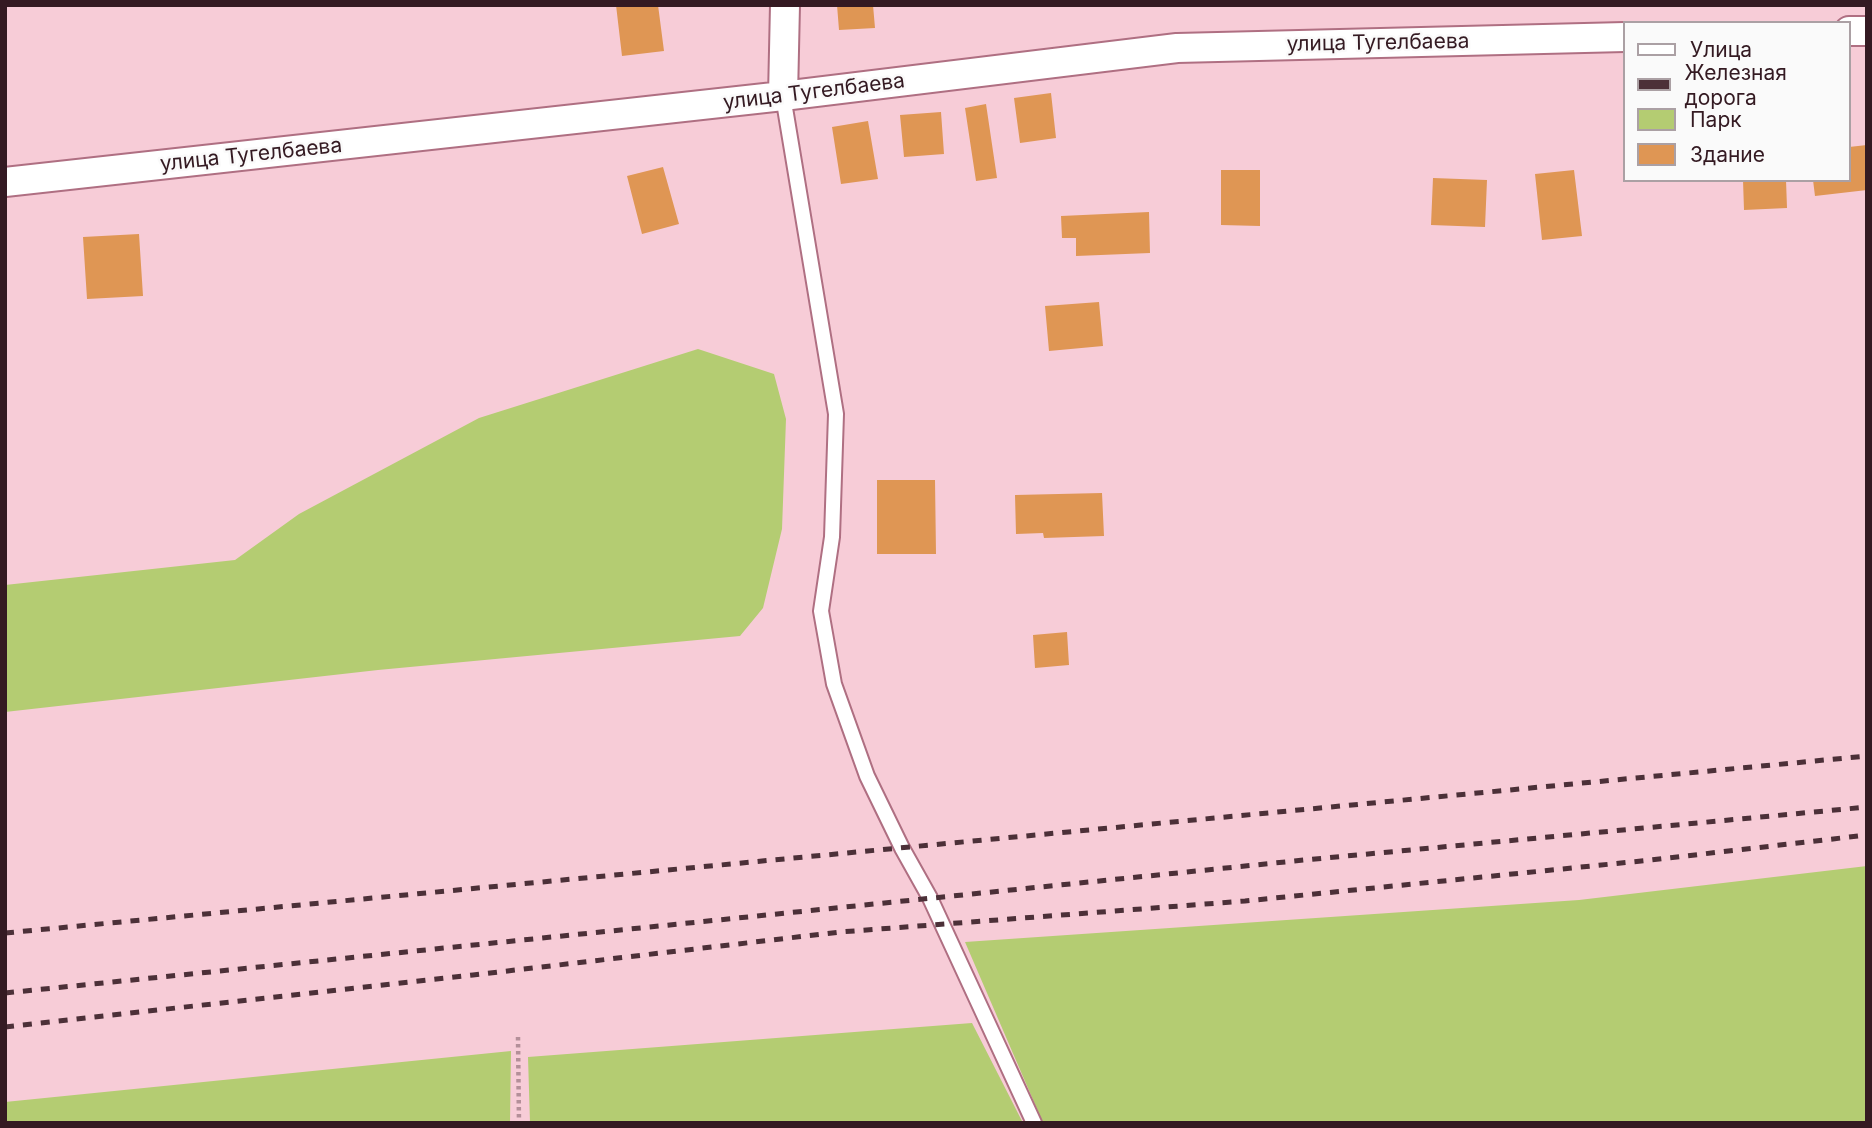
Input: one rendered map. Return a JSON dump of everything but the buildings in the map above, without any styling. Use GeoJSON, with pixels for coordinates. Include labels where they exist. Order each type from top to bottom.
{"type":"FeatureCollection","features":[{"type":"Feature","properties":{"kind":"street"},"geometry":{"type":"LineString","coordinates":[[783,96],[785,5]]}},
{"type":"Feature","properties":{"kind":"street","name":"улица Тугелбаева"},"geometry":{"type":"LineString","coordinates":[[5,182],[783,96],[1177,48],[1624,37]]}},
{"type":"Feature","properties":{"kind":"lane"},"geometry":{"type":"LineString","coordinates":[[783,96],[836,414],[832,537],[821,611],[834,684],[867,776],[930,898],[1034,1123]]}},
{"type":"Feature","properties":{"kind":"path"},"geometry":{"type":"LineString","coordinates":[[518,1037],[519,1123]]}},
{"type":"Feature","properties":{"kind":"green space"},"geometry":{"type":"Polygon","coordinates":[[[698,349],[774,374],[786,419],[782,529],[763,608],[740,636],[378,670],[5,712],[5,585],[235,560],[299,514],[479,418],[698,349]]]}},
{"type":"Feature","properties":{"kind":"green space"},"geometry":{"type":"Polygon","coordinates":[[[1867,866],[1867,1123],[1043,1123],[965,942],[1579,900],[1867,866]]]}},
{"type":"Feature","properties":{"kind":"green space"},"geometry":{"type":"Polygon","coordinates":[[[972,1023],[1023,1123],[530,1123],[528,1057],[972,1023]]]}},
{"type":"Feature","properties":{"kind":"green space"},"geometry":{"type":"Polygon","coordinates":[[[511,1051],[510,1123],[5,1123],[5,1102],[511,1051]]]}},
{"type":"Feature","properties":{"kind":"railway"},"geometry":{"type":"LineString","coordinates":[[5,933],[1867,756]]}},
{"type":"Feature","properties":{"kind":"railway"},"geometry":{"type":"LineString","coordinates":[[5,993],[1304,860],[1867,807]]}},
{"type":"Feature","properties":{"kind":"railway"},"geometry":{"type":"LineString","coordinates":[[5,1027],[840,932],[1245,901],[1867,835]]}}]}
